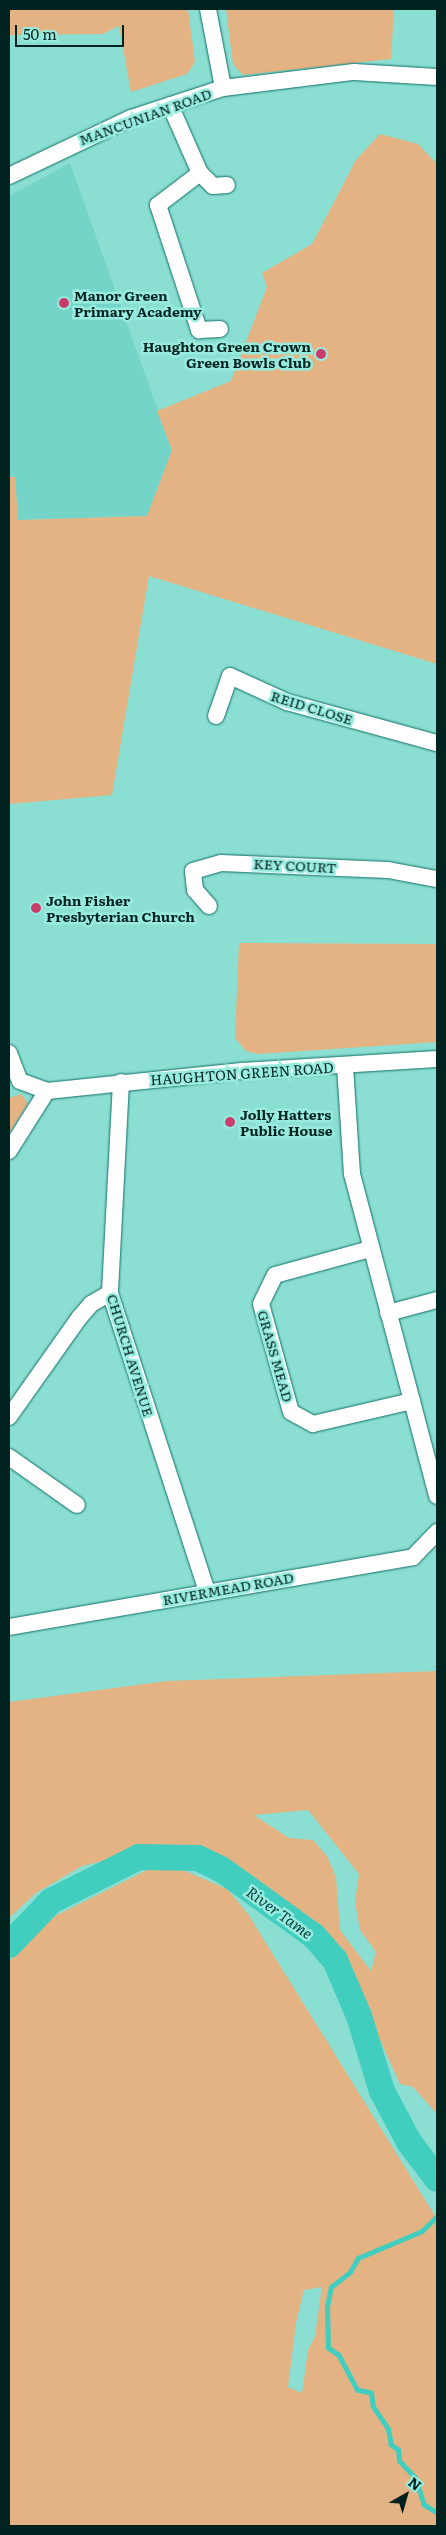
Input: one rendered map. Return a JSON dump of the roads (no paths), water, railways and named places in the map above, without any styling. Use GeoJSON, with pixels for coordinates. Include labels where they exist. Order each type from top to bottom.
{"type":"FeatureCollection","features":[{"type":"Feature","properties":{"kind":"street"},"geometry":{"type":"LineString","coordinates":[[208,9],[223,88]]}},
{"type":"Feature","properties":{"kind":"street","name":"MANCUNIAN ROAD"},"geometry":{"type":"LineString","coordinates":[[9,176],[71,143],[170,105],[223,88],[354,72],[437,77]]}},
{"type":"Feature","properties":{"kind":"street"},"geometry":{"type":"LineString","coordinates":[[170,105],[200,173],[213,186],[227,185]]}},
{"type":"Feature","properties":{"kind":"street"},"geometry":{"type":"LineString","coordinates":[[200,173],[158,205],[199,330],[220,329]]}},
{"type":"Feature","properties":{"kind":"street","name":"REID CLOSE"},"geometry":{"type":"LineString","coordinates":[[216,716],[230,676],[287,702],[437,743]]}},
{"type":"Feature","properties":{"kind":"street","name":"KEY COURT"},"geometry":{"type":"LineString","coordinates":[[209,906],[195,890],[193,871],[222,863],[388,870],[437,879]]}},
{"type":"Feature","properties":{"kind":"street"},"geometry":{"type":"LineString","coordinates":[[9,1053],[14,1083],[47,1090],[9,1152]]}},
{"type":"Feature","properties":{"kind":"street","name":"HAUGHTON GREEN ROAD"},"geometry":{"type":"LineString","coordinates":[[47,1090],[120,1082],[437,1059]]}},
{"type":"Feature","properties":{"kind":"street"},"geometry":{"type":"LineString","coordinates":[[345,1066],[352,1174],[370,1249],[412,1401],[430,1438],[437,1496]]}},
{"type":"Feature","properties":{"kind":"street","name":"CHURCH AVENUE"},"geometry":{"type":"LineString","coordinates":[[120,1082],[110,1293],[207,1591]]}},
{"type":"Feature","properties":{"kind":"street","name":"GRASS MEAD"},"geometry":{"type":"LineString","coordinates":[[370,1249],[275,1275],[261,1304],[291,1412],[313,1424],[412,1401]]}},
{"type":"Feature","properties":{"kind":"street"},"geometry":{"type":"LineString","coordinates":[[9,1417],[85,1311],[110,1293]]}},
{"type":"Feature","properties":{"kind":"street"},"geometry":{"type":"LineString","coordinates":[[388,1313],[437,1300]]}},
{"type":"Feature","properties":{"kind":"street"},"geometry":{"type":"LineString","coordinates":[[9,1457],[77,1505]]}},
{"type":"Feature","properties":{"kind":"street","name":"RIVERMEAD ROAD"},"geometry":{"type":"LineString","coordinates":[[9,1627],[207,1591],[413,1557],[436,1538]]}},
{"type":"Feature","properties":{"kind":"waterway","name":"River Tame"},"geometry":{"type":"LineString","coordinates":[[9,1945],[51,1901],[139,1857],[198,1858],[221,1869],[314,1936],[335,1960],[359,2016],[382,2091],[409,2142],[437,2179]]}},
{"type":"Feature","properties":{"kind":"waterway"},"geometry":{"type":"LineString","coordinates":[[437,2216],[422,2231],[358,2258],[350,2272],[331,2287],[327,2307],[328,2348],[338,2355],[357,2390],[371,2393],[373,2407],[388,2429],[391,2445],[398,2450],[399,2461],[415,2478],[424,2505],[437,2513]]}},
{"type":"Feature","properties":{"kind":"place","name":"Manor Green Primary Academy"},"geometry":{"type":"Point","coordinates":[64,303]}},
{"type":"Feature","properties":{"kind":"place","name":"Haughton Green Crown Green Bowls Club"},"geometry":{"type":"Point","coordinates":[321,354]}},
{"type":"Feature","properties":{"kind":"place","name":"John Fisher Presbyterian Church"},"geometry":{"type":"Point","coordinates":[36,908]}},
{"type":"Feature","properties":{"kind":"place","name":"Jolly Hatters Public House"},"geometry":{"type":"Point","coordinates":[230,1122]}}]}
